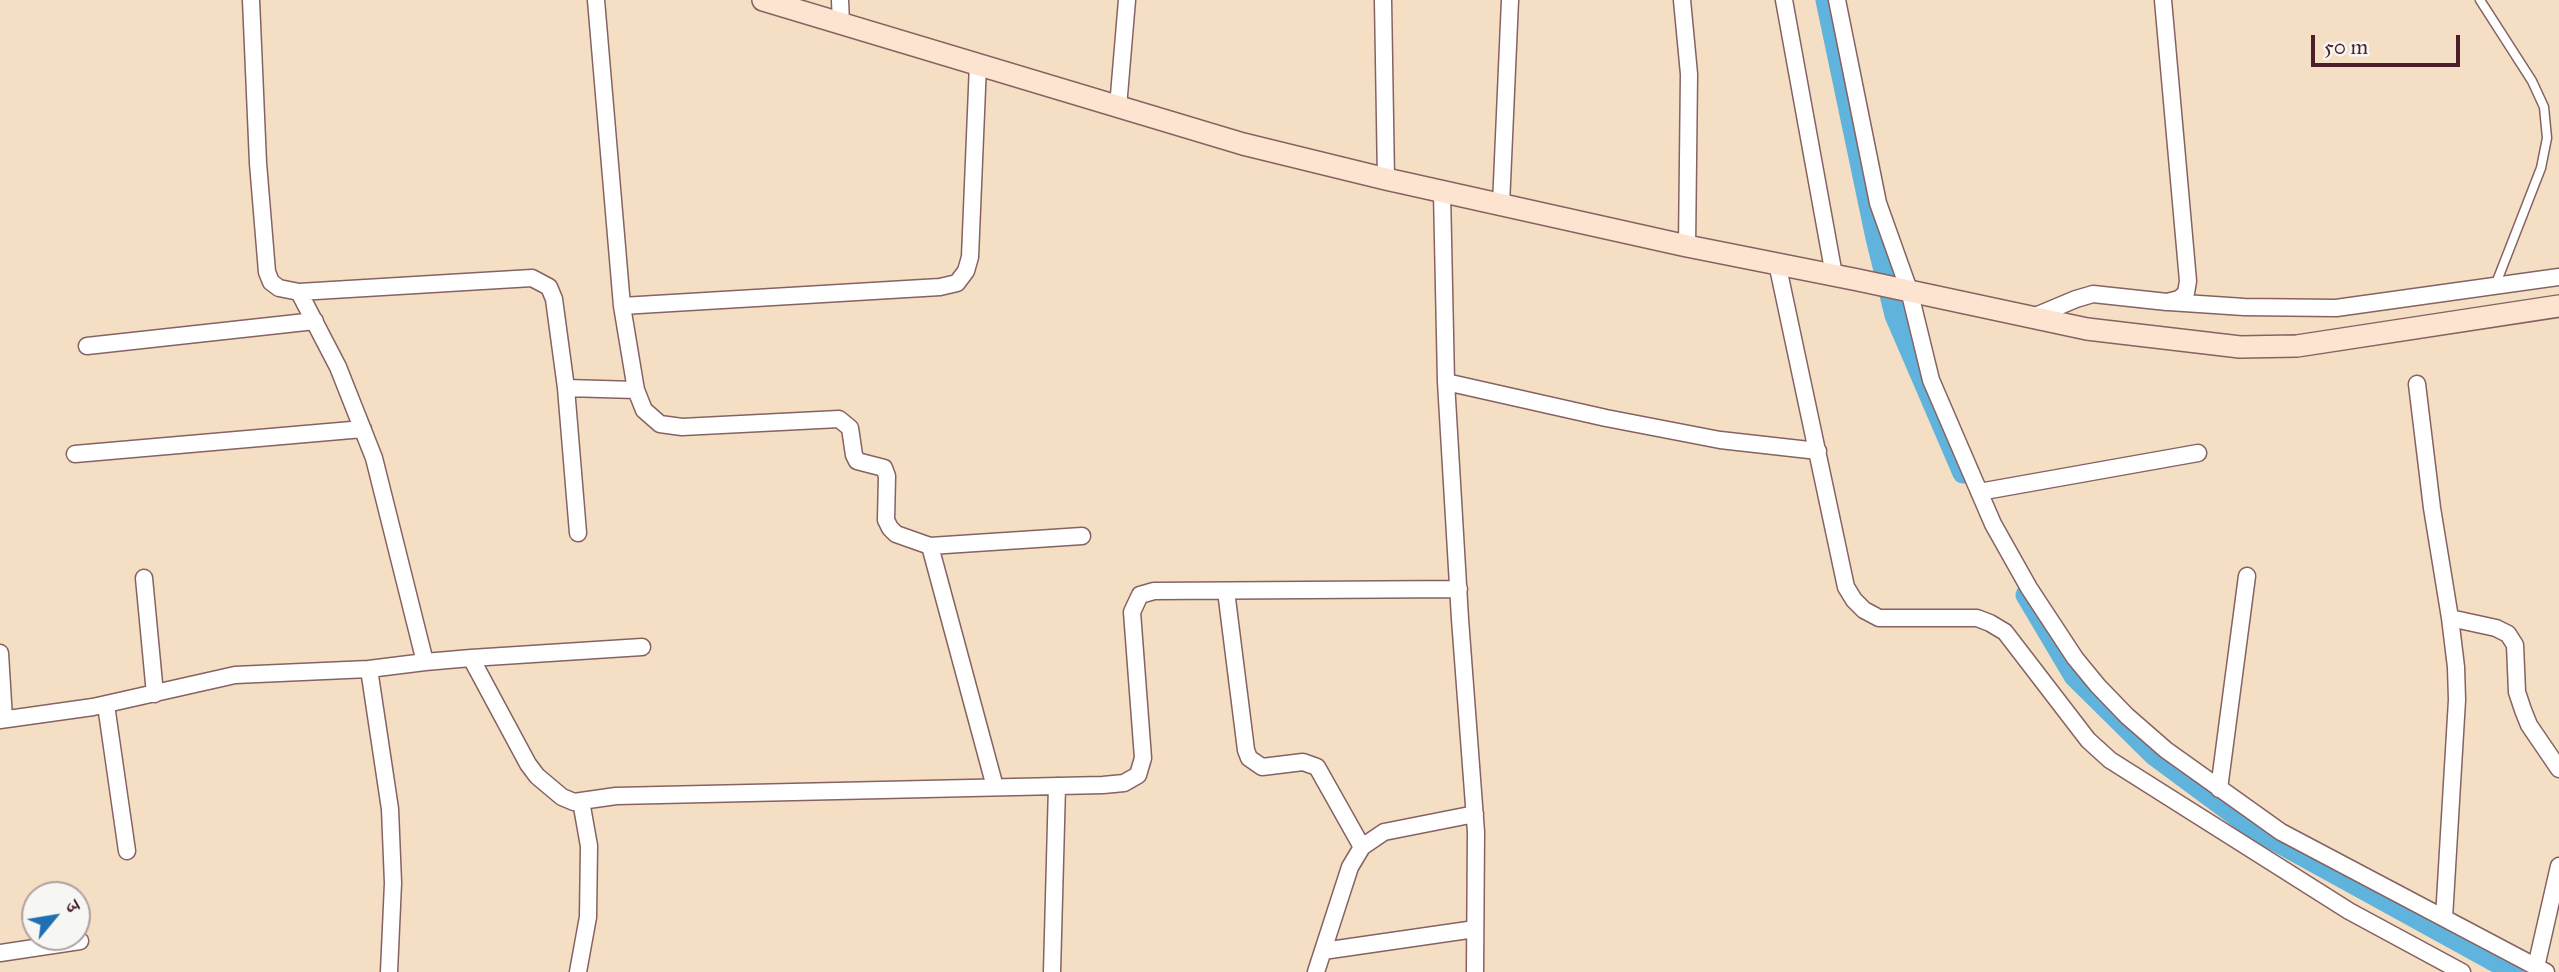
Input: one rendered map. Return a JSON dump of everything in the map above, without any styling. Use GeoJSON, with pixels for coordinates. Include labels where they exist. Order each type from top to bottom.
{"type":"FeatureCollection","features":[{"type":"Feature","properties":{"kind":"main road"},"geometry":{"type":"LineString","coordinates":[[763,0],[1243,144],[1686,246],[1858,279],[2087,329],[2241,347],[2297,346],[2559,306]]}},
{"type":"Feature","properties":{"kind":"street"},"geometry":{"type":"LineString","coordinates":[[251,0],[258,163],[267,272],[271,282],[279,288],[299,292],[533,278],[549,287],[554,299],[566,388],[578,533]]}},
{"type":"Feature","properties":{"kind":"street"},"geometry":{"type":"LineString","coordinates":[[596,0],[622,306],[636,390],[645,410],[660,424],[682,427],[839,419],[850,428],[857,461],[884,468],[887,476],[886,520],[890,528],[896,534],[930,546],[1082,536]]}},
{"type":"Feature","properties":{"kind":"street"},"geometry":{"type":"LineString","coordinates":[[840,0],[841,24]]}},
{"type":"Feature","properties":{"kind":"street"},"geometry":{"type":"LineString","coordinates":[[1118,107],[1127,0]]}},
{"type":"Feature","properties":{"kind":"street"},"geometry":{"type":"LineString","coordinates":[[1383,0],[1386,179]]}},
{"type":"Feature","properties":{"kind":"street"},"geometry":{"type":"LineString","coordinates":[[1501,205],[1510,0]]}},
{"type":"Feature","properties":{"kind":"street"},"geometry":{"type":"LineString","coordinates":[[1682,0],[1689,74],[1686,246]]}},
{"type":"Feature","properties":{"kind":"street"},"geometry":{"type":"LineString","coordinates":[[1784,0],[1834,275]]}},
{"type":"Feature","properties":{"kind":"street"},"geometry":{"type":"LineString","coordinates":[[1837,0],[1878,203],[1931,380],[1993,524],[2029,588],[2075,657],[2098,686],[2166,750],[2281,832],[2541,970],[2559,866]]}},
{"type":"Feature","properties":{"kind":"street"},"geometry":{"type":"LineString","coordinates":[[2162,0],[2188,281],[2186,293],[2179,299],[2167,302]]}},
{"type":"Feature","properties":{"kind":"street"},"geometry":{"type":"LineString","coordinates":[[622,306],[940,287],[957,283],[966,271],[970,257],[978,64]]}},
{"type":"Feature","properties":{"kind":"street"},"geometry":{"type":"LineString","coordinates":[[1443,192],[1447,382],[1475,814],[1475,972]]}},
{"type":"Feature","properties":{"kind":"street"},"geometry":{"type":"LineString","coordinates":[[1777,263],[1846,587],[1854,600],[1864,610],[1879,618],[1978,618],[2005,632],[2088,740],[2109,760],[2349,911],[2462,972]]}},
{"type":"Feature","properties":{"kind":"street"},"geometry":{"type":"LineString","coordinates":[[2034,317],[2093,294],[2167,302],[2336,308],[2559,277]]}},
{"type":"Feature","properties":{"kind":"street"},"geometry":{"type":"LineString","coordinates":[[299,292],[338,367],[374,458],[425,662]]}},
{"type":"Feature","properties":{"kind":"street"},"geometry":{"type":"LineString","coordinates":[[87,346],[315,321]]}},
{"type":"Feature","properties":{"kind":"street"},"geometry":{"type":"LineString","coordinates":[[1447,382],[1606,418],[1720,440],[1818,451]]}},
{"type":"Feature","properties":{"kind":"street"},"geometry":{"type":"LineString","coordinates":[[2417,384],[2432,508],[2451,618],[2457,700],[2444,918]]}},
{"type":"Feature","properties":{"kind":"street"},"geometry":{"type":"LineString","coordinates":[[566,388],[636,390]]}},
{"type":"Feature","properties":{"kind":"street"},"geometry":{"type":"LineString","coordinates":[[75,454],[363,429]]}},
{"type":"Feature","properties":{"kind":"street"},"geometry":{"type":"LineString","coordinates":[[1979,492],[2198,453]]}},
{"type":"Feature","properties":{"kind":"street"},"geometry":{"type":"LineString","coordinates":[[930,546],[995,788]]}},
{"type":"Feature","properties":{"kind":"street"},"geometry":{"type":"LineString","coordinates":[[2219,789],[2248,576]]}},
{"type":"Feature","properties":{"kind":"street"},"geometry":{"type":"LineString","coordinates":[[144,578],[155,694]]}},
{"type":"Feature","properties":{"kind":"street"},"geometry":{"type":"LineString","coordinates":[[471,658],[528,764],[537,776],[567,801],[604,796],[1124,783],[1138,775],[1143,758],[1132,612],[1140,595],[1154,591],[1459,589]]}},
{"type":"Feature","properties":{"kind":"street"},"geometry":{"type":"LineString","coordinates":[[1226,591],[1249,758],[1262,767],[1303,762],[1317,767],[1362,847]]}},
{"type":"Feature","properties":{"kind":"street"},"geometry":{"type":"LineString","coordinates":[[2451,618],[2496,628],[2508,634],[2515,645],[2517,692],[2523,710],[2529,725],[2559,769]]}},
{"type":"Feature","properties":{"kind":"street"},"geometry":{"type":"LineString","coordinates":[[0,653],[2,720],[106,705],[235,675],[369,669],[471,658],[642,647]]}},
{"type":"Feature","properties":{"kind":"street"},"geometry":{"type":"LineString","coordinates":[[369,669],[391,822],[393,883],[389,972]]}},
{"type":"Feature","properties":{"kind":"street"},"geometry":{"type":"LineString","coordinates":[[106,705],[127,851]]}},
{"type":"Feature","properties":{"kind":"street"},"geometry":{"type":"LineString","coordinates":[[1052,972],[1057,786]]}},
{"type":"Feature","properties":{"kind":"street"},"geometry":{"type":"LineString","coordinates":[[578,972],[588,917],[589,846],[581,801]]}},
{"type":"Feature","properties":{"kind":"street"},"geometry":{"type":"LineString","coordinates":[[1316,972],[1350,867],[1362,847],[1384,832],[1475,814]]}},
{"type":"Feature","properties":{"kind":"street"},"geometry":{"type":"LineString","coordinates":[[1323,951],[1475,929]]}},
{"type":"Feature","properties":{"kind":"street"},"geometry":{"type":"LineString","coordinates":[[0,953],[21,950]]}},
{"type":"Feature","properties":{"kind":"lane"},"geometry":{"type":"LineString","coordinates":[[2480,0],[2532,81],[2543,107],[2547,138],[2541,168],[2495,286]]}},
{"type":"Feature","properties":{"kind":"waterway"},"geometry":{"type":"LineString","coordinates":[[1826,0],[1895,315],[1963,473]]}},
{"type":"Feature","properties":{"kind":"waterway"},"geometry":{"type":"LineString","coordinates":[[2026,595],[2074,676],[2154,755],[2254,829],[2514,972]]}}]}
